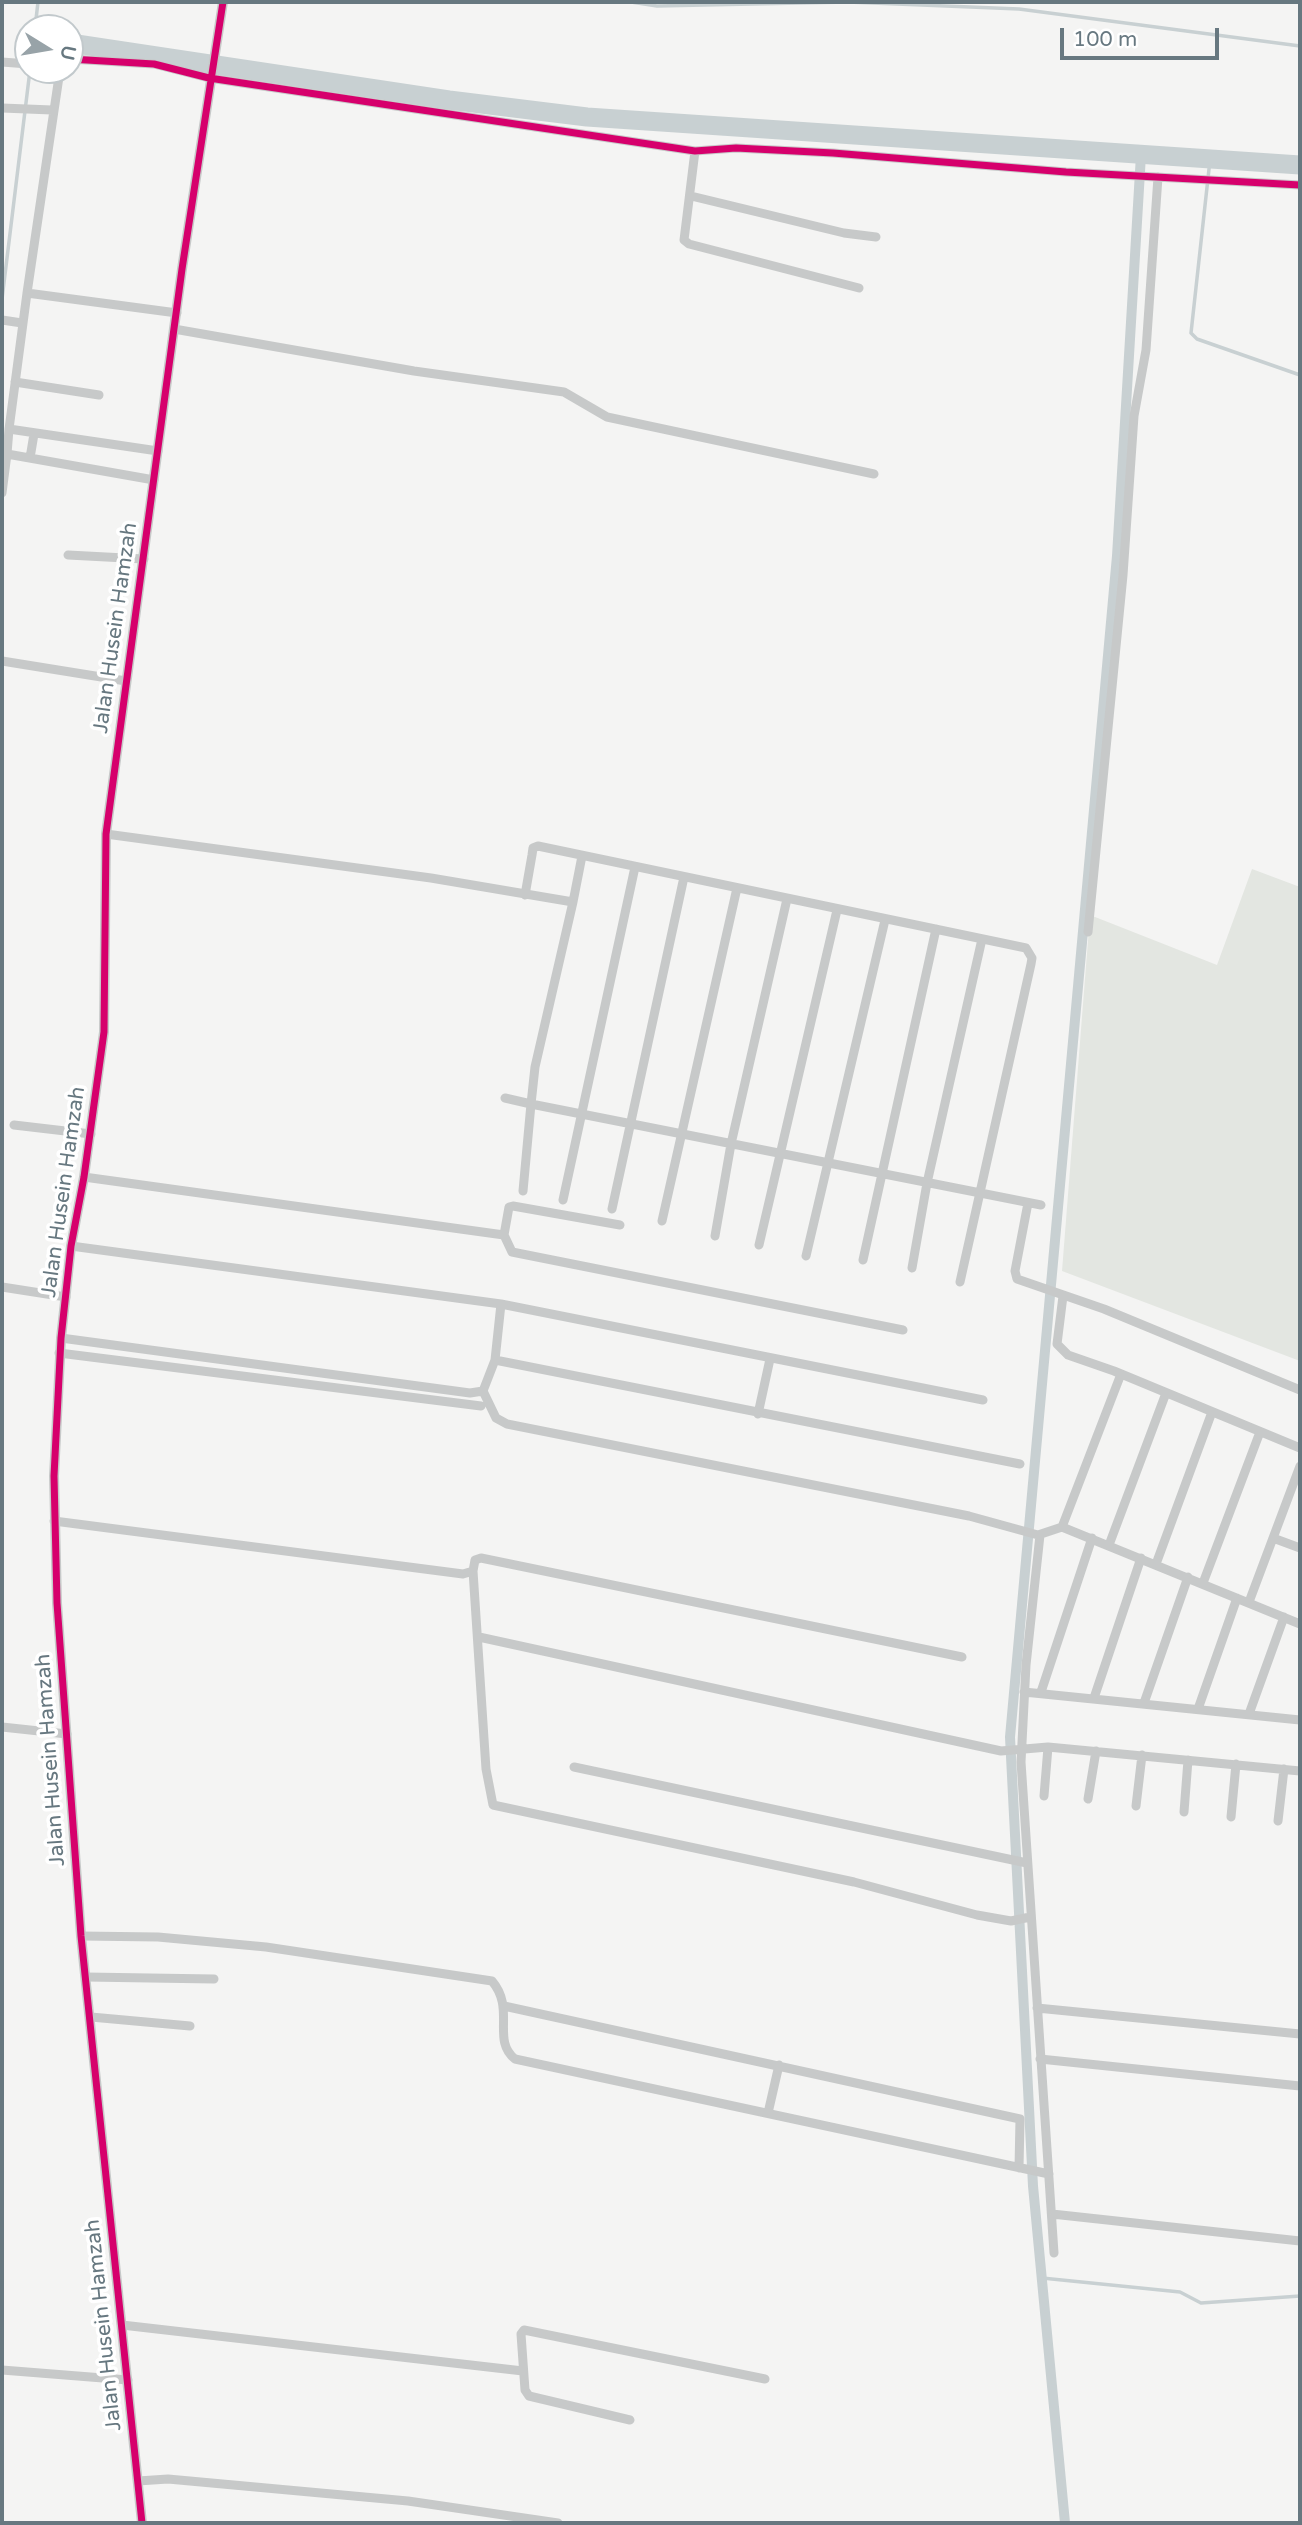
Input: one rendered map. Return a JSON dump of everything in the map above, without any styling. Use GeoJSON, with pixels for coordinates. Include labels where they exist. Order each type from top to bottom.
{"type":"FeatureCollection","features":[{"type":"Feature","properties":{"kind":"street","name":"Jalan Husein Hamzah"},"geometry":{"type":"LineString","coordinates":[[142,2523],[81,1936],[54,1521],[59,1353],[71,1246],[85,1177],[104,1032],[106,834],[174,329],[223,2]]}},
{"type":"Feature","properties":{"kind":"street"},"geometry":{"type":"LineString","coordinates":[[84,60],[154,64],[695,151],[736,148],[833,153],[1148,177],[1300,185]]}},
{"type":"Feature","properties":{"kind":"street"},"geometry":{"type":"LineString","coordinates":[[2,493],[4,453],[15,382],[18,323],[27,293],[48,110],[56,84]]}},
{"type":"Feature","properties":{"kind":"street"},"geometry":{"type":"LineString","coordinates":[[2,108],[48,110]]}},
{"type":"Feature","properties":{"kind":"street"},"geometry":{"type":"LineString","coordinates":[[695,151],[684,240],[689,244],[859,288]]}},
{"type":"Feature","properties":{"kind":"street"},"geometry":{"type":"LineString","coordinates":[[1088,932],[1122,575],[1134,416],[1146,350],[1148,177]]}},
{"type":"Feature","properties":{"kind":"street"},"geometry":{"type":"LineString","coordinates":[[691,196],[835,231],[876,237]]}},
{"type":"Feature","properties":{"kind":"street"},"geometry":{"type":"LineString","coordinates":[[27,293],[177,313]]}},
{"type":"Feature","properties":{"kind":"street"},"geometry":{"type":"LineString","coordinates":[[2,320],[18,323]]}},
{"type":"Feature","properties":{"kind":"street"},"geometry":{"type":"LineString","coordinates":[[174,329],[414,370],[564,392],[607,417],[874,474]]}},
{"type":"Feature","properties":{"kind":"street"},"geometry":{"type":"LineString","coordinates":[[15,382],[99,395]]}},
{"type":"Feature","properties":{"kind":"street"},"geometry":{"type":"LineString","coordinates":[[9,429],[158,451]]}},
{"type":"Feature","properties":{"kind":"street"},"geometry":{"type":"LineString","coordinates":[[30,458],[34,434]]}},
{"type":"Feature","properties":{"kind":"street"},"geometry":{"type":"LineString","coordinates":[[4,453],[154,480]]}},
{"type":"Feature","properties":{"kind":"street"},"geometry":{"type":"LineString","coordinates":[[68,555],[144,559]]}},
{"type":"Feature","properties":{"kind":"street"},"geometry":{"type":"LineString","coordinates":[[2,661],[126,681]]}},
{"type":"Feature","properties":{"kind":"street"},"geometry":{"type":"LineString","coordinates":[[106,834],[431,878],[573,902]]}},
{"type":"Feature","properties":{"kind":"street"},"geometry":{"type":"LineString","coordinates":[[525,895],[533,848],[538,846],[1026,947],[1032,958],[960,1282]]}},
{"type":"Feature","properties":{"kind":"street"},"geometry":{"type":"LineString","coordinates":[[523,1191],[535,1068],[582,856]]}},
{"type":"Feature","properties":{"kind":"street"},"geometry":{"type":"LineString","coordinates":[[563,1200],[635,867]]}},
{"type":"Feature","properties":{"kind":"street"},"geometry":{"type":"LineString","coordinates":[[612,1209],[684,877]]}},
{"type":"Feature","properties":{"kind":"street"},"geometry":{"type":"LineString","coordinates":[[662,1221],[737,888]]}},
{"type":"Feature","properties":{"kind":"street"},"geometry":{"type":"LineString","coordinates":[[715,1236],[731,1144],[787,899]]}},
{"type":"Feature","properties":{"kind":"street"},"geometry":{"type":"LineString","coordinates":[[759,1245],[837,909]]}},
{"type":"Feature","properties":{"kind":"street"},"geometry":{"type":"LineString","coordinates":[[806,1256],[830,1163],[884,919]]}},
{"type":"Feature","properties":{"kind":"street"},"geometry":{"type":"LineString","coordinates":[[863,1261],[880,1173],[936,929]]}},
{"type":"Feature","properties":{"kind":"street"},"geometry":{"type":"LineString","coordinates":[[912,1268],[982,939]]}},
{"type":"Feature","properties":{"kind":"street"},"geometry":{"type":"LineString","coordinates":[[505,1098],[581,1116],[1041,1205]]}},
{"type":"Feature","properties":{"kind":"street"},"geometry":{"type":"LineString","coordinates":[[14,1125],[90,1134]]}},
{"type":"Feature","properties":{"kind":"street"},"geometry":{"type":"LineString","coordinates":[[85,1177],[504,1235]]}},
{"type":"Feature","properties":{"kind":"street"},"geometry":{"type":"LineString","coordinates":[[1028,1203],[1015,1271],[1017,1279],[1300,1390]]}},
{"type":"Feature","properties":{"kind":"street"},"geometry":{"type":"LineString","coordinates":[[620,1225],[513,1206],[509,1208],[504,1235],[512,1252],[903,1330]]}},
{"type":"Feature","properties":{"kind":"street"},"geometry":{"type":"LineString","coordinates":[[71,1246],[501,1304],[984,1400]]}},
{"type":"Feature","properties":{"kind":"street"},"geometry":{"type":"LineString","coordinates":[[2,1287],[66,1297]]}},
{"type":"Feature","properties":{"kind":"street"},"geometry":{"type":"LineString","coordinates":[[1060,1294],[1057,1344],[1068,1356],[1121,1374],[1300,1448]]}},
{"type":"Feature","properties":{"kind":"street"},"geometry":{"type":"LineString","coordinates":[[501,1304],[495,1360],[483,1391],[496,1418],[507,1424],[969,1516],[1039,1535],[1062,1527],[1300,1624]]}},
{"type":"Feature","properties":{"kind":"street"},"geometry":{"type":"LineString","coordinates":[[61,1338],[450,1390],[483,1391]]}},
{"type":"Feature","properties":{"kind":"street"},"geometry":{"type":"LineString","coordinates":[[59,1353],[448,1404],[481,1406]]}},
{"type":"Feature","properties":{"kind":"street"},"geometry":{"type":"LineString","coordinates":[[183,1369],[184,1354]]}},
{"type":"Feature","properties":{"kind":"street"},"geometry":{"type":"LineString","coordinates":[[758,1414],[770,1359]]}},
{"type":"Feature","properties":{"kind":"street"},"geometry":{"type":"LineString","coordinates":[[495,1360],[1020,1464]]}},
{"type":"Feature","properties":{"kind":"street"},"geometry":{"type":"LineString","coordinates":[[1062,1527],[1121,1374]]}},
{"type":"Feature","properties":{"kind":"street"},"geometry":{"type":"LineString","coordinates":[[448,1404],[450,1390]]}},
{"type":"Feature","properties":{"kind":"street"},"geometry":{"type":"LineString","coordinates":[[1109,1545],[1166,1393]]}},
{"type":"Feature","properties":{"kind":"street"},"geometry":{"type":"LineString","coordinates":[[1156,1564],[1212,1412]]}},
{"type":"Feature","properties":{"kind":"street"},"geometry":{"type":"LineString","coordinates":[[1203,1583],[1260,1432]]}},
{"type":"Feature","properties":{"kind":"street"},"geometry":{"type":"LineString","coordinates":[[1249,1602],[1300,1466]]}},
{"type":"Feature","properties":{"kind":"street"},"geometry":{"type":"LineString","coordinates":[[1289,1495],[1300,1499]]}},
{"type":"Feature","properties":{"kind":"street"},"geometry":{"type":"LineString","coordinates":[[54,1521],[463,1574],[473,1571]]}},
{"type":"Feature","properties":{"kind":"street"},"geometry":{"type":"LineString","coordinates":[[1039,1535],[1021,1749],[1046,2174],[1054,2253]]}},
{"type":"Feature","properties":{"kind":"street"},"geometry":{"type":"LineString","coordinates":[[1041,1692],[1092,1538]]}},
{"type":"Feature","properties":{"kind":"street"},"geometry":{"type":"LineString","coordinates":[[1273,1538],[1300,1548]]}},
{"type":"Feature","properties":{"kind":"street"},"geometry":{"type":"LineString","coordinates":[[961,1657],[481,1558],[475,1560],[473,1571],[486,1769],[490,1798],[498,1808],[854,1882],[1011,1921],[1030,1917]]}},
{"type":"Feature","properties":{"kind":"street"},"geometry":{"type":"LineString","coordinates":[[1094,1698],[1141,1558]]}},
{"type":"Feature","properties":{"kind":"street"},"geometry":{"type":"LineString","coordinates":[[1144,1703],[1188,1577]]}},
{"type":"Feature","properties":{"kind":"street"},"geometry":{"type":"LineString","coordinates":[[1198,1709],[1237,1598]]}},
{"type":"Feature","properties":{"kind":"street"},"geometry":{"type":"LineString","coordinates":[[1249,1714],[1284,1617]]}},
{"type":"Feature","properties":{"kind":"street"},"geometry":{"type":"LineString","coordinates":[[479,1637],[1001,1751],[1048,1747],[1300,1771]]}},
{"type":"Feature","properties":{"kind":"street"},"geometry":{"type":"LineString","coordinates":[[1024,1692],[1300,1720]]}},
{"type":"Feature","properties":{"kind":"street"},"geometry":{"type":"LineString","coordinates":[[2,1727],[67,1734]]}},
{"type":"Feature","properties":{"kind":"street"},"geometry":{"type":"LineString","coordinates":[[1044,1796],[1048,1747]]}},
{"type":"Feature","properties":{"kind":"street"},"geometry":{"type":"LineString","coordinates":[[1088,1799],[1096,1751]]}},
{"type":"Feature","properties":{"kind":"street"},"geometry":{"type":"LineString","coordinates":[[1136,1806],[1142,1755]]}},
{"type":"Feature","properties":{"kind":"street"},"geometry":{"type":"LineString","coordinates":[[1184,1812],[1188,1760]]}},
{"type":"Feature","properties":{"kind":"street"},"geometry":{"type":"LineString","coordinates":[[1231,1818],[1236,1765]]}},
{"type":"Feature","properties":{"kind":"street"},"geometry":{"type":"LineString","coordinates":[[574,1768],[1026,1863]]}},
{"type":"Feature","properties":{"kind":"street"},"geometry":{"type":"LineString","coordinates":[[1278,1821],[1284,1769]]}},
{"type":"Feature","properties":{"kind":"street"},"geometry":{"type":"LineString","coordinates":[[81,1936],[158,1937],[266,1947],[453,1973],[492,1981],[501,1992],[504,2006],[506,2049],[515,2059],[1046,2174]]}},
{"type":"Feature","properties":{"kind":"street"},"geometry":{"type":"LineString","coordinates":[[86,1976],[214,1979]]}},
{"type":"Feature","properties":{"kind":"street"},"geometry":{"type":"LineString","coordinates":[[504,2006],[1020,2119],[1022,2169]]}},
{"type":"Feature","properties":{"kind":"street"},"geometry":{"type":"LineString","coordinates":[[1037,2008],[1300,2034]]}},
{"type":"Feature","properties":{"kind":"street"},"geometry":{"type":"LineString","coordinates":[[90,2017],[190,2026]]}},
{"type":"Feature","properties":{"kind":"street"},"geometry":{"type":"LineString","coordinates":[[1040,2059],[1300,2086]]}},
{"type":"Feature","properties":{"kind":"street"},"geometry":{"type":"LineString","coordinates":[[768,2113],[779,2065]]}},
{"type":"Feature","properties":{"kind":"street"},"geometry":{"type":"LineString","coordinates":[[1052,2214],[1300,2241]]}},
{"type":"Feature","properties":{"kind":"street"},"geometry":{"type":"LineString","coordinates":[[122,2325],[523,2371]]}},
{"type":"Feature","properties":{"kind":"street"},"geometry":{"type":"LineString","coordinates":[[630,2420],[529,2396],[523,2371],[521,2334],[530,2329],[765,2379]]}},
{"type":"Feature","properties":{"kind":"street"},"geometry":{"type":"LineString","coordinates":[[2,2370],[128,2380]]}},
{"type":"Feature","properties":{"kind":"street"},"geometry":{"type":"LineString","coordinates":[[138,2481],[168,2479],[408,2501],[558,2523]]}},
{"type":"Feature","properties":{"kind":"shaded area"},"geometry":{"type":"Polygon","coordinates":[[[1252,869],[1300,887],[1300,1361],[1062,1271],[1090,915],[1217,965],[1252,869]]]}},
{"type":"Feature","properties":{"kind":"waterway"},"geometry":{"type":"LineString","coordinates":[[37,14],[38,2]]}},
{"type":"Feature","properties":{"kind":"waterway"},"geometry":{"type":"LineString","coordinates":[[631,2],[657,6],[848,2],[1019,9],[1300,46]]}},
{"type":"Feature","properties":{"kind":"waterway"},"geometry":{"type":"LineString","coordinates":[[84,45],[449,100],[587,117],[1300,165]]}},
{"type":"Feature","properties":{"kind":"waterway"},"geometry":{"type":"LineString","coordinates":[[2,299],[28,84]]}},
{"type":"Feature","properties":{"kind":"waterway"},"geometry":{"type":"LineString","coordinates":[[1065,2523],[1033,2186],[1010,1737],[1117,556],[1141,155]]}},
{"type":"Feature","properties":{"kind":"waterway"},"geometry":{"type":"LineString","coordinates":[[1210,160],[1191,333],[1197,339],[1300,375]]}},
{"type":"Feature","properties":{"kind":"waterway"},"geometry":{"type":"LineString","coordinates":[[1042,2278],[1180,2292],[1201,2303],[1300,2296]]}},
{"type":"Feature","properties":{"kind":"cycle path"},"geometry":{"type":"LineString","coordinates":[[142,2523],[81,1936],[57,1603],[54,1476],[61,1338],[71,1246],[84,1177],[104,1032],[106,834],[182,269],[223,2]]}},
{"type":"Feature","properties":{"kind":"cycle path"},"geometry":{"type":"LineString","coordinates":[[84,60],[154,64],[209,78],[695,151],[736,148],[833,153],[1066,172],[1300,185]]}}]}
